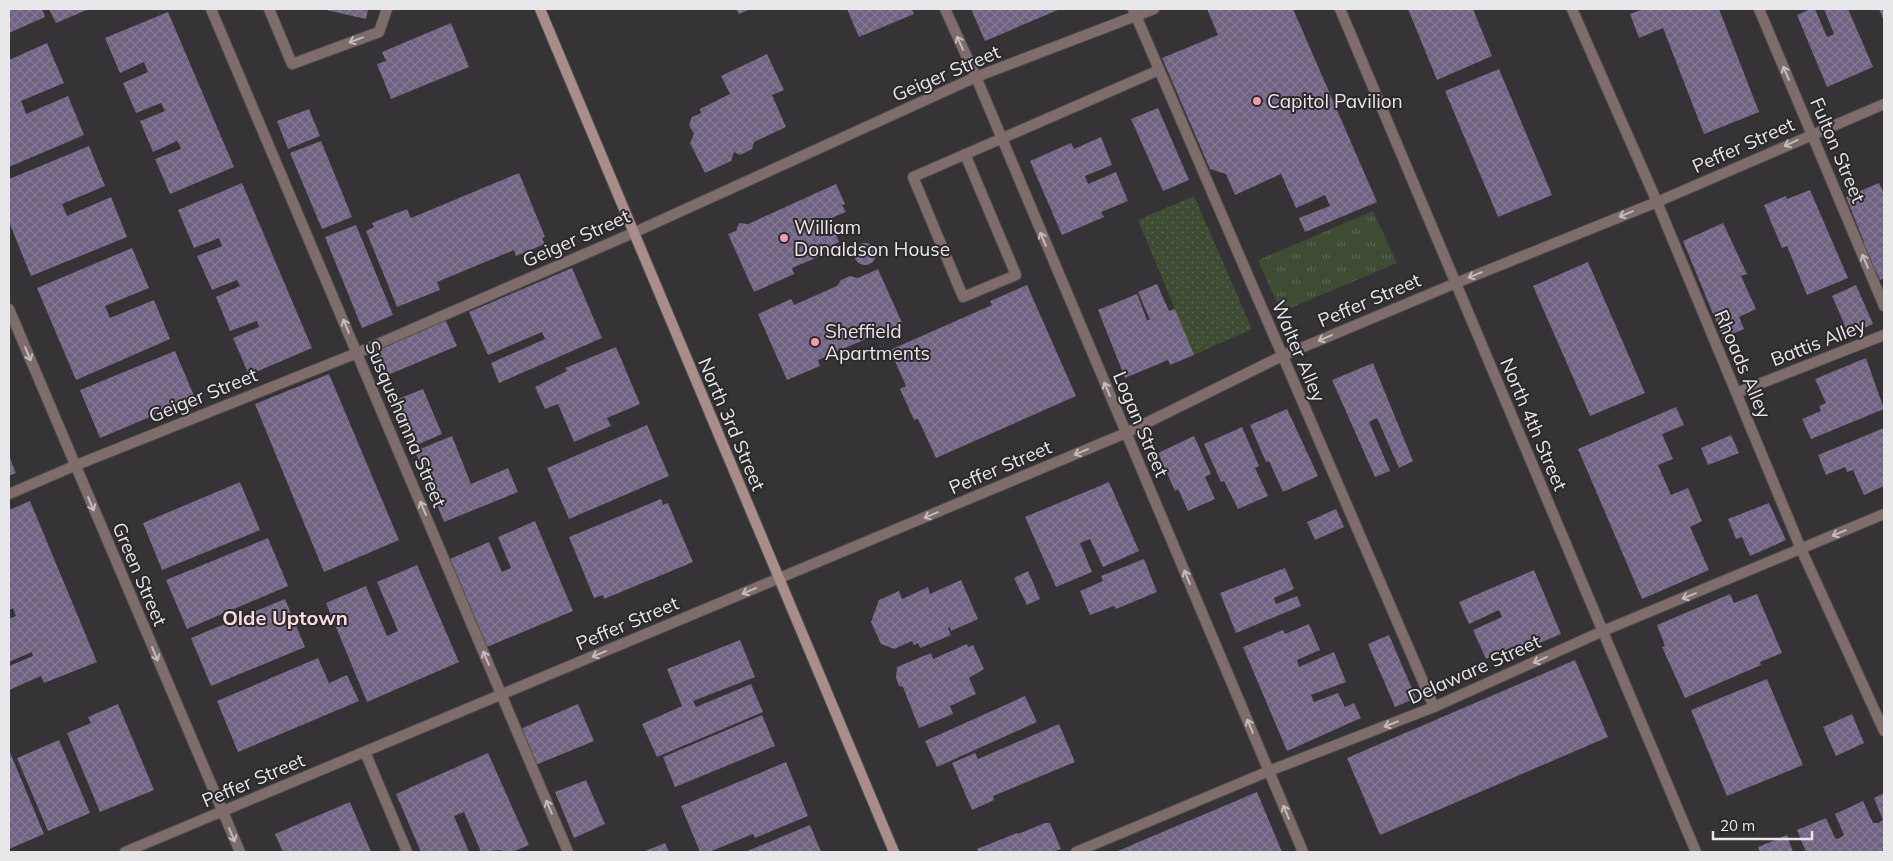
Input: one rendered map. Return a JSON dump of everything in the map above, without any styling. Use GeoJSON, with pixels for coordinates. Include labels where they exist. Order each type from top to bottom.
{"type":"FeatureCollection","features":[{"type":"Feature","properties":{"kind":"main road","name":"North 3rd Street"},"geometry":{"type":"LineString","coordinates":[[540,9],[894,852]]}},
{"type":"Feature","properties":{"kind":"street","name":"Susquehanna Street"},"geometry":{"type":"LineString","coordinates":[[212,9],[568,852]]}},
{"type":"Feature","properties":{"kind":"street"},"geometry":{"type":"LineString","coordinates":[[269,9],[292,64],[379,32],[387,9]]}},
{"type":"Feature","properties":{"kind":"street","name":"Logan Street"},"geometry":{"type":"LineString","coordinates":[[945,9],[976,77],[1303,852]]}},
{"type":"Feature","properties":{"kind":"street","name":"Geiger Street"},"geometry":{"type":"LineString","coordinates":[[9,494],[74,466],[357,353],[633,233],[976,77],[1135,13],[1154,9]]}},
{"type":"Feature","properties":{"kind":"street","name":"North 4th Street"},"geometry":{"type":"LineString","coordinates":[[1340,9],[1696,852]]}},
{"type":"Feature","properties":{"kind":"street","name":"Rhoads Alley"},"geometry":{"type":"LineString","coordinates":[[1572,9],[1657,202],[1801,549],[1884,731]]}},
{"type":"Feature","properties":{"kind":"street","name":"Fulton Street"},"geometry":{"type":"LineString","coordinates":[[1759,9],[1884,306]]}},
{"type":"Feature","properties":{"kind":"street","name":"Walter Alley"},"geometry":{"type":"LineString","coordinates":[[1135,13],[1434,707]]}},
{"type":"Feature","properties":{"kind":"street"},"geometry":{"type":"LineString","coordinates":[[965,154],[1016,275],[964,297],[913,177],[965,154],[1159,70]]}},
{"type":"Feature","properties":{"kind":"street","name":"Peffer Street"},"geometry":{"type":"LineString","coordinates":[[126,852],[1126,433],[1282,356],[1456,282],[1657,202],[1884,104]]}},
{"type":"Feature","properties":{"kind":"street","name":"Green Street"},"geometry":{"type":"LineString","coordinates":[[9,310],[240,852]]}},
{"type":"Feature","properties":{"kind":"street","name":"Battis Alley"},"geometry":{"type":"LineString","coordinates":[[1736,393],[1884,335]]}},
{"type":"Feature","properties":{"kind":"street","name":"Delaware Street"},"geometry":{"type":"LineString","coordinates":[[1076,852],[1269,771],[1434,707],[1603,631],[1884,514]]}},
{"type":"Feature","properties":{"kind":"street"},"geometry":{"type":"LineString","coordinates":[[365,752],[407,852]]}},
{"type":"Feature","properties":{"kind":"green space"},"geometry":{"type":"Polygon","coordinates":[[[1194,196],[1252,329],[1194,355],[1138,220],[1194,196]]]}},
{"type":"Feature","properties":{"kind":"green space"},"geometry":{"type":"Polygon","coordinates":[[[1373,211],[1397,263],[1281,312],[1258,260],[1373,211]]]}},
{"type":"Feature","properties":{"kind":"building"},"geometry":{"type":"Polygon","coordinates":[[[9,9],[42,9],[45,17],[9,33],[9,9]]]}},
{"type":"Feature","properties":{"kind":"building"},"geometry":{"type":"Polygon","coordinates":[[[49,9],[89,9],[56,23],[49,9]]]}},
{"type":"Feature","properties":{"kind":"building"},"geometry":{"type":"Polygon","coordinates":[[[322,9],[368,9],[366,19],[322,9]]]}},
{"type":"Feature","properties":{"kind":"building"},"geometry":{"type":"Polygon","coordinates":[[[736,9],[751,9],[739,14],[736,9]]]}},
{"type":"Feature","properties":{"kind":"building"},"geometry":{"type":"Polygon","coordinates":[[[847,9],[912,9],[914,14],[859,37],[847,9]]]}},
{"type":"Feature","properties":{"kind":"building"},"geometry":{"type":"Polygon","coordinates":[[[971,9],[1060,9],[985,41],[971,9]]]}},
{"type":"Feature","properties":{"kind":"building","name":"Capitol Pavilion"},"geometry":{"type":"Polygon","coordinates":[[[1207,9],[1293,9],[1377,202],[1305,232],[1299,218],[1330,206],[1325,195],[1296,208],[1281,174],[1235,195],[1226,174],[1210,169],[1162,58],[1218,35],[1207,9]]]}},
{"type":"Feature","properties":{"kind":"building"},"geometry":{"type":"Polygon","coordinates":[[[1408,9],[1473,9],[1492,56],[1437,80],[1408,9]]]}},
{"type":"Feature","properties":{"kind":"building"},"geometry":{"type":"Polygon","coordinates":[[[1644,9],[1719,9],[1759,112],[1704,134],[1663,28],[1639,38],[1630,14],[1644,9]]]}},
{"type":"Feature","properties":{"kind":"building"},"geometry":{"type":"Polygon","coordinates":[[[1815,9],[1827,37],[1834,34],[1824,9],[1848,9],[1873,67],[1827,87],[1797,15],[1815,9]]]}},
{"type":"Feature","properties":{"kind":"building"},"geometry":{"type":"Polygon","coordinates":[[[1879,9],[1884,9],[1884,21],[1879,9]]]}},
{"type":"Feature","properties":{"kind":"building"},"geometry":{"type":"Polygon","coordinates":[[[168,12],[234,167],[170,194],[155,159],[181,149],[180,146],[177,141],[153,152],[140,121],[165,111],[161,103],[136,113],[123,83],[148,72],[144,62],[120,73],[105,38],[168,12]]]}},
{"type":"Feature","properties":{"kind":"building"},"geometry":{"type":"Polygon","coordinates":[[[451,23],[469,67],[391,99],[377,64],[386,61],[382,52],[451,23]]]}},
{"type":"Feature","properties":{"kind":"building"},"geometry":{"type":"Polygon","coordinates":[[[47,43],[64,83],[21,101],[26,114],[68,96],[84,135],[9,167],[9,60],[47,43]]]}},
{"type":"Feature","properties":{"kind":"building"},"geometry":{"type":"Polygon","coordinates":[[[767,54],[784,90],[772,95],[786,127],[754,142],[752,149],[740,155],[734,152],[731,161],[705,173],[690,143],[694,134],[689,125],[692,117],[701,113],[700,109],[730,94],[721,76],[767,54]]]}},
{"type":"Feature","properties":{"kind":"building"},"geometry":{"type":"Polygon","coordinates":[[[1499,69],[1552,195],[1498,217],[1445,91],[1499,69]]]}},
{"type":"Feature","properties":{"kind":"building"},"geometry":{"type":"Polygon","coordinates":[[[1158,108],[1189,180],[1163,191],[1131,119],[1158,108]]]}},
{"type":"Feature","properties":{"kind":"building"},"geometry":{"type":"Polygon","coordinates":[[[309,109],[320,136],[288,149],[277,121],[309,109]]]}},
{"type":"Feature","properties":{"kind":"building"},"geometry":{"type":"Polygon","coordinates":[[[1101,137],[1112,165],[1085,176],[1088,184],[1116,172],[1128,201],[1101,212],[1104,217],[1062,235],[1030,161],[1071,143],[1074,149],[1101,137]]]}},
{"type":"Feature","properties":{"kind":"building"},"geometry":{"type":"Polygon","coordinates":[[[321,141],[352,217],[322,229],[290,153],[321,141]]]}},
{"type":"Feature","properties":{"kind":"building"},"geometry":{"type":"Polygon","coordinates":[[[89,146],[105,186],[62,204],[67,216],[111,197],[127,237],[31,276],[9,222],[9,179],[89,146]]]}},
{"type":"Feature","properties":{"kind":"building"},"geometry":{"type":"Polygon","coordinates":[[[519,173],[545,237],[542,238],[545,244],[516,256],[514,250],[437,282],[440,290],[397,307],[366,231],[374,227],[372,223],[407,209],[411,218],[519,173]]]}},
{"type":"Feature","properties":{"kind":"building"},"geometry":{"type":"Polygon","coordinates":[[[242,183],[312,348],[249,375],[233,338],[259,327],[257,321],[230,331],[216,297],[240,286],[237,280],[212,290],[197,256],[222,246],[219,238],[194,248],[178,210],[242,183]]]}},
{"type":"Feature","properties":{"kind":"building"},"geometry":{"type":"Polygon","coordinates":[[[1879,183],[1884,193],[1884,278],[1880,280],[1876,271],[1873,273],[1861,243],[1864,242],[1846,197],[1879,183]]]}},
{"type":"Feature","properties":{"kind":"building","name":"William Donaldson House"},"geometry":{"type":"Polygon","coordinates":[[[836,184],[845,204],[842,205],[846,212],[829,219],[839,242],[823,250],[825,254],[792,268],[794,274],[754,292],[728,234],[736,231],[739,223],[748,224],[836,184]]]}},
{"type":"Feature","properties":{"kind":"building"},"geometry":{"type":"Polygon","coordinates":[[[1810,190],[1848,278],[1807,295],[1787,246],[1782,248],[1764,205],[1786,196],[1787,199],[1810,190]]]}},
{"type":"Feature","properties":{"kind":"building"},"geometry":{"type":"Polygon","coordinates":[[[1723,223],[1747,274],[1741,276],[1756,309],[1739,317],[1744,329],[1723,338],[1683,241],[1723,223]]]}},
{"type":"Feature","properties":{"kind":"building"},"geometry":{"type":"Polygon","coordinates":[[[356,225],[393,315],[362,328],[325,237],[356,225]]]}},
{"type":"Feature","properties":{"kind":"building"},"geometry":{"type":"Polygon","coordinates":[[[865,243],[873,246],[876,254],[873,262],[865,265],[857,262],[854,254],[857,246],[865,243]]]}},
{"type":"Feature","properties":{"kind":"building"},"geometry":{"type":"Polygon","coordinates":[[[132,248],[149,288],[105,306],[110,318],[154,300],[170,339],[76,380],[37,288],[132,248]]]}},
{"type":"Feature","properties":{"kind":"building"},"geometry":{"type":"Polygon","coordinates":[[[1588,262],[1645,393],[1590,416],[1533,286],[1588,262]]]}},
{"type":"Feature","properties":{"kind":"building"},"geometry":{"type":"Polygon","coordinates":[[[572,268],[602,338],[499,383],[491,363],[545,339],[542,332],[488,355],[469,312],[572,268]]]}},
{"type":"Feature","properties":{"kind":"building","name":"Sheffield Apartments"},"geometry":{"type":"Polygon","coordinates":[[[878,269],[902,323],[818,360],[820,366],[787,380],[758,314],[791,299],[794,305],[837,286],[841,280],[850,276],[858,278],[878,269]]]}},
{"type":"Feature","properties":{"kind":"building"},"geometry":{"type":"Polygon","coordinates":[[[1157,284],[1169,311],[1175,309],[1194,355],[1170,365],[1168,360],[1125,378],[1098,310],[1137,294],[1147,320],[1150,320],[1138,292],[1157,284]]]}},
{"type":"Feature","properties":{"kind":"building"},"geometry":{"type":"Polygon","coordinates":[[[1027,285],[1076,396],[936,458],[918,419],[914,420],[900,389],[906,386],[890,350],[992,305],[990,301],[1027,285]]]}},
{"type":"Feature","properties":{"kind":"building"},"geometry":{"type":"Polygon","coordinates":[[[1856,285],[1873,324],[1849,335],[1832,296],[1856,285]]]}},
{"type":"Feature","properties":{"kind":"building"},"geometry":{"type":"Polygon","coordinates":[[[445,319],[457,346],[383,377],[372,349],[445,319]]]}},
{"type":"Feature","properties":{"kind":"building"},"geometry":{"type":"Polygon","coordinates":[[[616,347],[640,404],[607,418],[611,426],[574,442],[558,404],[545,409],[535,387],[567,371],[565,368],[616,347]]]}},
{"type":"Feature","properties":{"kind":"building"},"geometry":{"type":"Polygon","coordinates":[[[175,351],[195,398],[100,438],[80,390],[175,351]]]}},
{"type":"Feature","properties":{"kind":"building"},"geometry":{"type":"Polygon","coordinates":[[[1866,358],[1884,409],[1811,439],[1802,419],[1821,411],[1819,406],[1826,403],[1815,379],[1866,358]]]}},
{"type":"Feature","properties":{"kind":"building"},"geometry":{"type":"Polygon","coordinates":[[[1373,363],[1413,461],[1399,468],[1377,418],[1369,422],[1390,471],[1375,477],[1332,380],[1373,363]]]}},
{"type":"Feature","properties":{"kind":"building"},"geometry":{"type":"Polygon","coordinates":[[[329,374],[399,540],[324,572],[255,404],[329,374]]]}},
{"type":"Feature","properties":{"kind":"building"},"geometry":{"type":"Polygon","coordinates":[[[423,389],[442,434],[412,447],[393,401],[423,389]]]}},
{"type":"Feature","properties":{"kind":"building"},"geometry":{"type":"Polygon","coordinates":[[[1676,407],[1684,425],[1662,434],[1673,459],[1658,465],[1671,495],[1688,488],[1702,521],[1690,527],[1709,570],[1642,599],[1578,449],[1676,407]]]}},
{"type":"Feature","properties":{"kind":"building"},"geometry":{"type":"Polygon","coordinates":[[[1287,409],[1318,476],[1283,492],[1269,461],[1266,462],[1250,425],[1287,409]]]}},
{"type":"Feature","properties":{"kind":"building"},"geometry":{"type":"Polygon","coordinates":[[[647,425],[669,476],[569,519],[547,468],[647,425]]]}},
{"type":"Feature","properties":{"kind":"building"},"geometry":{"type":"Polygon","coordinates":[[[1242,427],[1259,466],[1255,468],[1268,496],[1238,509],[1224,481],[1221,482],[1204,444],[1242,427]]]}},
{"type":"Feature","properties":{"kind":"building"},"geometry":{"type":"Polygon","coordinates":[[[1884,428],[1884,486],[1864,495],[1853,470],[1847,472],[1845,467],[1826,475],[1818,455],[1884,428]]]}},
{"type":"Feature","properties":{"kind":"building"},"geometry":{"type":"Polygon","coordinates":[[[1731,435],[1739,453],[1708,465],[1701,448],[1731,435]]]}},
{"type":"Feature","properties":{"kind":"building"},"geometry":{"type":"Polygon","coordinates":[[[452,436],[471,484],[508,468],[518,492],[444,522],[415,451],[452,436]]]}},
{"type":"Feature","properties":{"kind":"building"},"geometry":{"type":"Polygon","coordinates":[[[1194,436],[1211,474],[1205,477],[1215,499],[1188,511],[1178,489],[1175,491],[1158,453],[1194,436]]]}},
{"type":"Feature","properties":{"kind":"building"},"geometry":{"type":"Polygon","coordinates":[[[9,456],[16,473],[9,476],[9,456]]]}},
{"type":"Feature","properties":{"kind":"building"},"geometry":{"type":"Polygon","coordinates":[[[240,482],[260,530],[162,570],[143,523],[240,482]]]}},
{"type":"Feature","properties":{"kind":"building"},"geometry":{"type":"Polygon","coordinates":[[[1109,482],[1139,551],[1103,567],[1090,539],[1080,543],[1092,572],[1056,587],[1025,517],[1109,482]]]}},
{"type":"Feature","properties":{"kind":"building"},"geometry":{"type":"Polygon","coordinates":[[[661,499],[663,505],[668,503],[693,562],[604,599],[603,595],[594,598],[569,537],[661,499]]]}},
{"type":"Feature","properties":{"kind":"building"},"geometry":{"type":"Polygon","coordinates":[[[30,501],[97,662],[44,683],[41,676],[9,690],[9,666],[33,656],[32,652],[9,662],[9,619],[16,616],[13,608],[9,610],[9,510],[30,501]]]}},
{"type":"Feature","properties":{"kind":"building"},"geometry":{"type":"Polygon","coordinates":[[[1769,503],[1786,540],[1750,556],[1742,537],[1736,539],[1728,519],[1769,503]]]}},
{"type":"Feature","properties":{"kind":"building"},"geometry":{"type":"Polygon","coordinates":[[[1336,509],[1344,527],[1315,540],[1307,522],[1336,509]]]}},
{"type":"Feature","properties":{"kind":"building"},"geometry":{"type":"Polygon","coordinates":[[[535,521],[573,611],[487,647],[450,559],[489,542],[502,572],[511,568],[498,537],[535,521]]]}},
{"type":"Feature","properties":{"kind":"building"},"geometry":{"type":"Polygon","coordinates":[[[268,538],[288,586],[187,629],[166,580],[268,538]]]}},
{"type":"Feature","properties":{"kind":"building"},"geometry":{"type":"Polygon","coordinates":[[[1144,559],[1157,592],[1116,609],[1114,606],[1090,615],[1080,591],[1103,581],[1101,576],[1144,559]]]}},
{"type":"Feature","properties":{"kind":"building"},"geometry":{"type":"Polygon","coordinates":[[[417,565],[459,662],[367,702],[326,603],[366,586],[387,636],[398,631],[377,582],[417,565]]]}},
{"type":"Feature","properties":{"kind":"building"},"geometry":{"type":"Polygon","coordinates":[[[1285,568],[1294,589],[1274,598],[1276,604],[1297,596],[1301,606],[1236,633],[1220,593],[1285,568]]]}},
{"type":"Feature","properties":{"kind":"building"},"geometry":{"type":"Polygon","coordinates":[[[1534,570],[1561,634],[1520,651],[1517,645],[1486,659],[1473,630],[1502,617],[1499,610],[1469,624],[1459,602],[1534,570]]]}},
{"type":"Feature","properties":{"kind":"building"},"geometry":{"type":"Polygon","coordinates":[[[1028,571],[1040,599],[1027,605],[1014,578],[1028,571]]]}},
{"type":"Feature","properties":{"kind":"building"},"geometry":{"type":"Polygon","coordinates":[[[961,580],[978,619],[951,631],[950,627],[948,628],[951,635],[920,648],[918,643],[914,645],[912,641],[894,649],[881,644],[871,622],[879,600],[899,591],[902,599],[928,587],[930,594],[961,580]]]}},
{"type":"Feature","properties":{"kind":"building"},"geometry":{"type":"Polygon","coordinates":[[[1730,594],[1734,603],[1757,594],[1782,653],[1760,662],[1761,665],[1685,698],[1662,647],[1665,646],[1657,625],[1730,594]]]}},
{"type":"Feature","properties":{"kind":"building"},"geometry":{"type":"Polygon","coordinates":[[[285,599],[305,647],[211,686],[191,638],[285,599]]]}},
{"type":"Feature","properties":{"kind":"building"},"geometry":{"type":"Polygon","coordinates":[[[1309,624],[1320,650],[1297,660],[1299,667],[1334,652],[1346,682],[1311,695],[1314,702],[1338,693],[1345,707],[1354,703],[1361,718],[1287,751],[1243,647],[1283,630],[1285,634],[1309,624]]]}},
{"type":"Feature","properties":{"kind":"building"},"geometry":{"type":"Polygon","coordinates":[[[1389,635],[1416,698],[1395,707],[1368,644],[1389,635]]]}},
{"type":"Feature","properties":{"kind":"building"},"geometry":{"type":"Polygon","coordinates":[[[740,640],[755,677],[693,701],[696,707],[751,684],[763,712],[657,757],[642,724],[682,706],[667,669],[740,640]]]}},
{"type":"Feature","properties":{"kind":"building"},"geometry":{"type":"Polygon","coordinates":[[[967,644],[968,647],[973,645],[984,669],[969,678],[976,694],[950,706],[953,714],[919,728],[903,687],[899,686],[896,678],[897,667],[931,653],[933,659],[967,644]]]}},
{"type":"Feature","properties":{"kind":"building"},"geometry":{"type":"Polygon","coordinates":[[[318,658],[329,683],[347,675],[359,701],[238,752],[217,701],[318,658]]]}},
{"type":"Feature","properties":{"kind":"building"},"geometry":{"type":"Polygon","coordinates":[[[1575,660],[1608,737],[1380,835],[1347,758],[1575,660]]]}},
{"type":"Feature","properties":{"kind":"building"},"geometry":{"type":"Polygon","coordinates":[[[1767,679],[1803,765],[1727,796],[1691,710],[1767,679]]]}},
{"type":"Feature","properties":{"kind":"building"},"geometry":{"type":"Polygon","coordinates":[[[1025,696],[1037,722],[937,767],[925,741],[1025,696]]]}},
{"type":"Feature","properties":{"kind":"building"},"geometry":{"type":"Polygon","coordinates":[[[118,704],[154,790],[100,812],[67,733],[91,723],[88,717],[118,704]]]}},
{"type":"Feature","properties":{"kind":"building"},"geometry":{"type":"Polygon","coordinates":[[[578,704],[594,741],[533,766],[518,730],[578,704]]]}},
{"type":"Feature","properties":{"kind":"building"},"geometry":{"type":"Polygon","coordinates":[[[1852,714],[1864,743],[1836,756],[1823,727],[1852,714]]]}},
{"type":"Feature","properties":{"kind":"building"},"geometry":{"type":"Polygon","coordinates":[[[762,715],[775,746],[675,787],[663,757],[762,715]]]}},
{"type":"Feature","properties":{"kind":"building"},"geometry":{"type":"Polygon","coordinates":[[[1059,724],[1075,762],[993,796],[994,800],[972,810],[952,763],[975,753],[978,759],[1059,724]]]}},
{"type":"Feature","properties":{"kind":"building"},"geometry":{"type":"Polygon","coordinates":[[[59,740],[90,813],[48,831],[17,758],[59,740]]]}},
{"type":"Feature","properties":{"kind":"building"},"geometry":{"type":"Polygon","coordinates":[[[9,750],[44,834],[9,849],[9,750]]]}},
{"type":"Feature","properties":{"kind":"building"},"geometry":{"type":"Polygon","coordinates":[[[488,753],[529,845],[512,852],[502,852],[501,850],[481,852],[464,812],[454,816],[469,852],[421,852],[396,794],[488,753]]]}},
{"type":"Feature","properties":{"kind":"building"},"geometry":{"type":"Polygon","coordinates":[[[786,762],[808,816],[755,838],[753,834],[709,852],[700,852],[681,806],[786,762]]]}},
{"type":"Feature","properties":{"kind":"building"},"geometry":{"type":"Polygon","coordinates":[[[586,780],[605,824],[574,838],[555,792],[586,780]]]}},
{"type":"Feature","properties":{"kind":"building"},"geometry":{"type":"Polygon","coordinates":[[[1257,792],[1282,852],[1116,852],[1141,841],[1257,792]]]}},
{"type":"Feature","properties":{"kind":"building"},"geometry":{"type":"Polygon","coordinates":[[[1884,793],[1884,852],[1806,852],[1797,830],[1826,818],[1835,838],[1838,839],[1844,835],[1835,814],[1863,801],[1873,823],[1878,823],[1883,820],[1874,798],[1884,793]]]}},
{"type":"Feature","properties":{"kind":"building"},"geometry":{"type":"Polygon","coordinates":[[[350,802],[371,852],[283,852],[275,834],[350,802]]]}},
{"type":"Feature","properties":{"kind":"building"},"geometry":{"type":"Polygon","coordinates":[[[1045,823],[1050,823],[1061,849],[1053,852],[976,852],[978,851],[977,849],[1045,823]]]}},
{"type":"Feature","properties":{"kind":"building"},"geometry":{"type":"Polygon","coordinates":[[[810,825],[821,852],[745,852],[810,825]]]}},
{"type":"Feature","properties":{"kind":"building"},"geometry":{"type":"Polygon","coordinates":[[[1787,835],[1793,852],[1760,852],[1758,847],[1787,835]]]}},
{"type":"Feature","properties":{"kind":"building"},"geometry":{"type":"Polygon","coordinates":[[[665,843],[669,852],[643,852],[665,843]]]}},
{"type":"Feature","properties":{"kind":"place","name":"Capitol Pavilion"},"geometry":{"type":"Point","coordinates":[1257,101]}},
{"type":"Feature","properties":{"kind":"place","name":"William Donaldson House"},"geometry":{"type":"Point","coordinates":[784,238]}},
{"type":"Feature","properties":{"kind":"place","name":"Sheffield Apartments"},"geometry":{"type":"Point","coordinates":[815,342]}},
{"type":"Feature","properties":{"kind":"district","name":"Olde Uptown"},"geometry":{"type":"Point","coordinates":[285,618]}}]}
